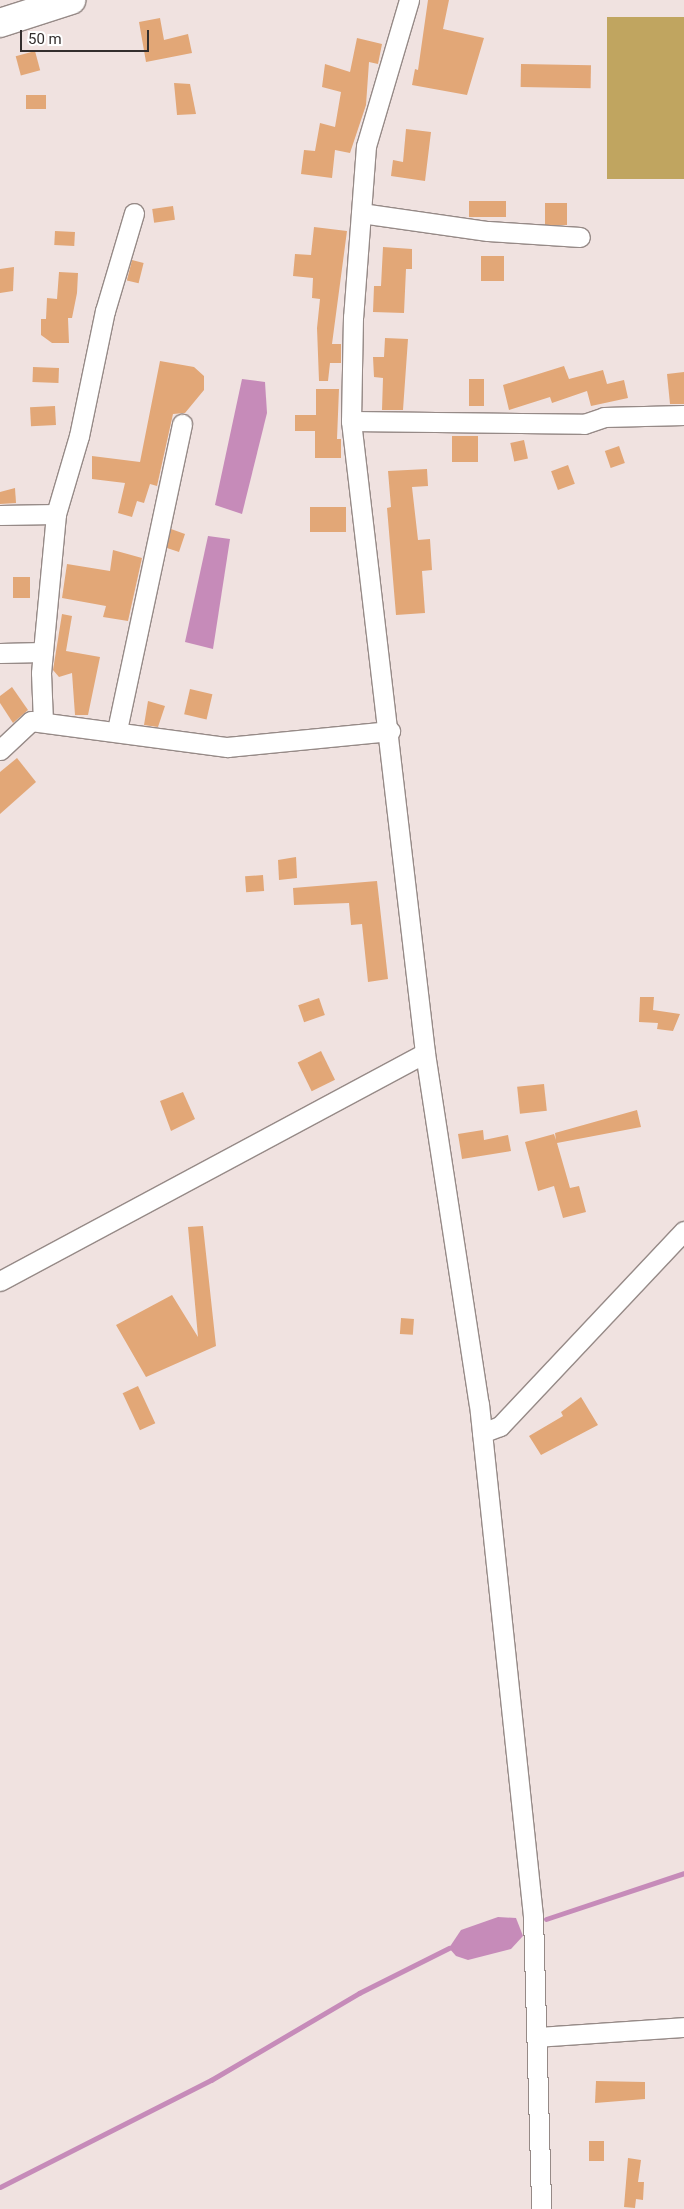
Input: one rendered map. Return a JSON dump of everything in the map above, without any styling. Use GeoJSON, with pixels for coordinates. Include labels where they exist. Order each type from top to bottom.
{"type":"FeatureCollection","features":[{"type":"Feature","properties":{"kind":"main road"},"geometry":{"type":"LineString","coordinates":[[0,23],[71,0]]}},
{"type":"Feature","properties":{"kind":"street"},"geometry":{"type":"LineString","coordinates":[[409,0],[366,146],[351,421],[390,731],[426,1053],[482,1432],[533,1916],[541,2209]]}},
{"type":"Feature","properties":{"kind":"street"},"geometry":{"type":"LineString","coordinates":[[43,722],[43,652],[56,514],[79,436],[105,311],[134,212]]}},
{"type":"Feature","properties":{"kind":"street"},"geometry":{"type":"LineString","coordinates":[[361,213],[488,231],[580,237]]}},
{"type":"Feature","properties":{"kind":"street"},"geometry":{"type":"LineString","coordinates":[[351,421],[584,424],[604,417],[684,414]]}},
{"type":"Feature","properties":{"kind":"street"},"geometry":{"type":"LineString","coordinates":[[117,730],[182,424]]}},
{"type":"Feature","properties":{"kind":"street"},"geometry":{"type":"LineString","coordinates":[[0,515],[56,514]]}},
{"type":"Feature","properties":{"kind":"street"},"geometry":{"type":"LineString","coordinates":[[0,653],[43,652]]}},
{"type":"Feature","properties":{"kind":"street"},"geometry":{"type":"LineString","coordinates":[[0,750],[31,721],[117,730],[227,747],[390,731]]}},
{"type":"Feature","properties":{"kind":"street"},"geometry":{"type":"LineString","coordinates":[[0,1281],[426,1053]]}},
{"type":"Feature","properties":{"kind":"street"},"geometry":{"type":"LineString","coordinates":[[482,1432],[500,1426],[684,1231]]}},
{"type":"Feature","properties":{"kind":"street"},"geometry":{"type":"LineString","coordinates":[[537,2036],[684,2027]]}},
{"type":"Feature","properties":{"kind":"shaded area"},"geometry":{"type":"Polygon","coordinates":[[[607,17],[684,17],[684,179],[607,179],[607,17]]]}},
{"type":"Feature","properties":{"kind":"shaded area"},"geometry":{"type":"Polygon","coordinates":[[[242,379],[265,382],[267,413],[242,514],[215,505],[242,379]]]}},
{"type":"Feature","properties":{"kind":"shaded area"},"geometry":{"type":"Polygon","coordinates":[[[208,536],[230,539],[213,649],[185,642],[208,536]]]}},
{"type":"Feature","properties":{"kind":"shaded area"},"geometry":{"type":"Polygon","coordinates":[[[498,1917],[516,1918],[523,1936],[511,1949],[468,1960],[456,1956],[449,1948],[461,1930],[498,1917]]]}},
{"type":"Feature","properties":{"kind":"building"},"geometry":{"type":"Polygon","coordinates":[[[428,0],[449,0],[443,29],[484,38],[467,95],[412,85],[415,69],[418,70],[428,0]]]}},
{"type":"Feature","properties":{"kind":"building"},"geometry":{"type":"Polygon","coordinates":[[[160,18],[164,40],[188,34],[192,53],[146,62],[139,22],[160,18]]]}},
{"type":"Feature","properties":{"kind":"building"},"geometry":{"type":"Polygon","coordinates":[[[357,38],[382,44],[378,64],[369,62],[366,105],[350,153],[335,150],[332,178],[301,174],[304,150],[315,151],[320,123],[335,127],[341,92],[322,87],[325,64],[350,72],[357,38]]]}},
{"type":"Feature","properties":{"kind":"building"},"geometry":{"type":"Polygon","coordinates":[[[35,51],[40,70],[21,75],[16,56],[35,51]]]}},
{"type":"Feature","properties":{"kind":"building"},"geometry":{"type":"Polygon","coordinates":[[[521,64],[591,65],[591,88],[521,87],[521,64]]]}},
{"type":"Feature","properties":{"kind":"building"},"geometry":{"type":"Polygon","coordinates":[[[174,83],[190,84],[196,114],[177,115],[174,83]]]}},
{"type":"Feature","properties":{"kind":"building"},"geometry":{"type":"Polygon","coordinates":[[[26,95],[46,95],[46,109],[26,109],[26,95]]]}},
{"type":"Feature","properties":{"kind":"building"},"geometry":{"type":"Polygon","coordinates":[[[406,129],[431,132],[425,181],[391,176],[393,160],[403,162],[406,129]]]}},
{"type":"Feature","properties":{"kind":"building"},"geometry":{"type":"Polygon","coordinates":[[[469,201],[506,201],[506,217],[469,217],[469,201]]]}},
{"type":"Feature","properties":{"kind":"building"},"geometry":{"type":"Polygon","coordinates":[[[545,203],[567,203],[567,225],[545,225],[545,203]]]}},
{"type":"Feature","properties":{"kind":"building"},"geometry":{"type":"Polygon","coordinates":[[[173,206],[175,220],[154,223],[152,209],[173,206]]]}},
{"type":"Feature","properties":{"kind":"building"},"geometry":{"type":"Polygon","coordinates":[[[314,227],[347,231],[332,344],[341,344],[341,363],[330,363],[328,381],[319,381],[317,328],[320,299],[312,298],[313,278],[293,276],[295,254],[311,255],[314,227]]]}},
{"type":"Feature","properties":{"kind":"building"},"geometry":{"type":"Polygon","coordinates":[[[55,231],[75,232],[74,246],[54,245],[55,231]]]}},
{"type":"Feature","properties":{"kind":"building"},"geometry":{"type":"Polygon","coordinates":[[[383,247],[412,249],[412,269],[406,269],[404,313],[373,312],[374,286],[381,286],[383,247]]]}},
{"type":"Feature","properties":{"kind":"building"},"geometry":{"type":"Polygon","coordinates":[[[481,256],[504,256],[504,281],[481,281],[481,256]]]}},
{"type":"Feature","properties":{"kind":"building"},"geometry":{"type":"Polygon","coordinates":[[[132,260],[144,263],[139,283],[127,280],[132,260]]]}},
{"type":"Feature","properties":{"kind":"building"},"geometry":{"type":"Polygon","coordinates":[[[14,267],[13,291],[0,293],[0,269],[14,267]]]}},
{"type":"Feature","properties":{"kind":"building"},"geometry":{"type":"Polygon","coordinates":[[[59,272],[78,273],[77,293],[72,318],[68,318],[69,343],[52,343],[41,335],[41,319],[46,319],[47,298],[57,299],[59,272]]]}},
{"type":"Feature","properties":{"kind":"building"},"geometry":{"type":"Polygon","coordinates":[[[385,338],[408,339],[403,410],[382,410],[383,378],[374,377],[373,357],[384,357],[385,338]]]}},
{"type":"Feature","properties":{"kind":"building"},"geometry":{"type":"Polygon","coordinates":[[[160,361],[194,367],[204,376],[204,390],[185,413],[173,414],[157,486],[150,484],[144,503],[137,501],[132,517],[118,513],[125,483],[92,479],[92,456],[140,462],[160,361]]]}},
{"type":"Feature","properties":{"kind":"building"},"geometry":{"type":"Polygon","coordinates":[[[564,366],[569,379],[603,370],[607,384],[624,380],[628,398],[591,406],[587,391],[552,403],[550,397],[509,410],[503,385],[564,366]]]}},
{"type":"Feature","properties":{"kind":"building"},"geometry":{"type":"Polygon","coordinates":[[[33,367],[59,368],[58,383],[32,382],[33,367]]]}},
{"type":"Feature","properties":{"kind":"building"},"geometry":{"type":"Polygon","coordinates":[[[684,372],[684,404],[670,404],[667,374],[684,372]]]}},
{"type":"Feature","properties":{"kind":"building"},"geometry":{"type":"Polygon","coordinates":[[[469,379],[484,379],[484,406],[469,406],[469,379]]]}},
{"type":"Feature","properties":{"kind":"building"},"geometry":{"type":"Polygon","coordinates":[[[316,389],[339,389],[337,439],[341,439],[341,458],[315,458],[315,431],[295,431],[295,415],[316,415],[316,389]]]}},
{"type":"Feature","properties":{"kind":"building"},"geometry":{"type":"Polygon","coordinates":[[[55,406],[56,425],[31,426],[30,407],[55,406]]]}},
{"type":"Feature","properties":{"kind":"building"},"geometry":{"type":"Polygon","coordinates":[[[452,436],[478,436],[478,462],[452,462],[452,436]]]}},
{"type":"Feature","properties":{"kind":"building"},"geometry":{"type":"Polygon","coordinates":[[[524,440],[528,459],[514,461],[510,443],[524,440]]]}},
{"type":"Feature","properties":{"kind":"building"},"geometry":{"type":"Polygon","coordinates":[[[619,446],[625,463],[611,468],[605,451],[619,446]]]}},
{"type":"Feature","properties":{"kind":"building"},"geometry":{"type":"Polygon","coordinates":[[[568,465],[575,484],[558,490],[551,471],[568,465]]]}},
{"type":"Feature","properties":{"kind":"building"},"geometry":{"type":"Polygon","coordinates":[[[427,469],[428,486],[412,487],[418,540],[430,539],[432,570],[422,571],[425,613],[396,615],[387,508],[391,507],[388,471],[427,469]]]}},
{"type":"Feature","properties":{"kind":"building"},"geometry":{"type":"Polygon","coordinates":[[[15,488],[16,503],[0,504],[0,492],[15,488]]]}},
{"type":"Feature","properties":{"kind":"building"},"geometry":{"type":"Polygon","coordinates":[[[310,507],[346,507],[346,532],[310,532],[310,507]]]}},
{"type":"Feature","properties":{"kind":"building"},"geometry":{"type":"Polygon","coordinates":[[[171,529],[185,534],[179,552],[167,548],[171,529]]]}},
{"type":"Feature","properties":{"kind":"building"},"geometry":{"type":"Polygon","coordinates":[[[113,550],[142,558],[128,621],[103,617],[106,606],[62,598],[67,564],[110,571],[113,550]]]}},
{"type":"Feature","properties":{"kind":"building"},"geometry":{"type":"Polygon","coordinates":[[[13,577],[30,577],[30,598],[13,598],[13,577]]]}},
{"type":"Feature","properties":{"kind":"building"},"geometry":{"type":"Polygon","coordinates":[[[62,614],[72,616],[66,651],[100,657],[88,715],[75,715],[72,673],[59,677],[53,670],[62,614]]]}},
{"type":"Feature","properties":{"kind":"building"},"geometry":{"type":"Polygon","coordinates":[[[12,687],[28,710],[13,723],[0,703],[0,696],[12,687]]]}},
{"type":"Feature","properties":{"kind":"building"},"geometry":{"type":"Polygon","coordinates":[[[190,689],[212,694],[207,720],[184,714],[190,689]]]}},
{"type":"Feature","properties":{"kind":"building"},"geometry":{"type":"Polygon","coordinates":[[[148,701],[165,706],[158,727],[144,725],[148,701]]]}},
{"type":"Feature","properties":{"kind":"building"},"geometry":{"type":"Polygon","coordinates":[[[17,758],[36,782],[0,814],[0,772],[17,758]]]}},
{"type":"Feature","properties":{"kind":"building"},"geometry":{"type":"Polygon","coordinates":[[[296,857],[297,878],[279,880],[278,860],[296,857]]]}},
{"type":"Feature","properties":{"kind":"building"},"geometry":{"type":"Polygon","coordinates":[[[263,875],[264,891],[246,892],[245,876],[263,875]]]}},
{"type":"Feature","properties":{"kind":"building"},"geometry":{"type":"Polygon","coordinates":[[[377,881],[388,979],[368,982],[362,924],[351,925],[349,903],[294,905],[293,888],[377,881]]]}},
{"type":"Feature","properties":{"kind":"building"},"geometry":{"type":"Polygon","coordinates":[[[640,997],[654,997],[653,1010],[680,1014],[673,1031],[657,1029],[658,1023],[639,1022],[640,997]]]}},
{"type":"Feature","properties":{"kind":"building"},"geometry":{"type":"Polygon","coordinates":[[[319,998],[325,1015],[304,1022],[298,1005],[319,998]]]}},
{"type":"Feature","properties":{"kind":"building"},"geometry":{"type":"Polygon","coordinates":[[[321,1051],[335,1080],[312,1091],[298,1062],[321,1051]]]}},
{"type":"Feature","properties":{"kind":"building"},"geometry":{"type":"Polygon","coordinates":[[[544,1084],[547,1111],[520,1114],[517,1087],[544,1084]]]}},
{"type":"Feature","properties":{"kind":"building"},"geometry":{"type":"Polygon","coordinates":[[[183,1092],[195,1119],[171,1131],[160,1101],[183,1092]]]}},
{"type":"Feature","properties":{"kind":"building"},"geometry":{"type":"Polygon","coordinates":[[[637,1110],[641,1127],[557,1143],[570,1188],[579,1186],[586,1212],[563,1218],[554,1186],[538,1191],[525,1142],[554,1134],[556,1140],[555,1133],[637,1110]]]}},
{"type":"Feature","properties":{"kind":"building"},"geometry":{"type":"Polygon","coordinates":[[[483,1130],[484,1140],[508,1135],[511,1151],[462,1159],[458,1134],[483,1130]]]}},
{"type":"Feature","properties":{"kind":"building"},"geometry":{"type":"Polygon","coordinates":[[[203,1226],[216,1346],[146,1377],[116,1325],[172,1295],[198,1337],[188,1227],[203,1226]]]}},
{"type":"Feature","properties":{"kind":"building"},"geometry":{"type":"Polygon","coordinates":[[[401,1318],[414,1319],[413,1335],[400,1334],[401,1318]]]}},
{"type":"Feature","properties":{"kind":"building"},"geometry":{"type":"Polygon","coordinates":[[[138,1386],[155,1423],[140,1430],[123,1393],[138,1386]]]}},
{"type":"Feature","properties":{"kind":"building"},"geometry":{"type":"Polygon","coordinates":[[[581,1397],[598,1425],[541,1455],[529,1436],[563,1416],[561,1412],[581,1397]]]}},
{"type":"Feature","properties":{"kind":"building"},"geometry":{"type":"Polygon","coordinates":[[[596,2081],[645,2082],[645,2099],[595,2103],[596,2081]]]}},
{"type":"Feature","properties":{"kind":"building"},"geometry":{"type":"Polygon","coordinates":[[[589,2141],[604,2141],[604,2161],[589,2161],[589,2141]]]}},
{"type":"Feature","properties":{"kind":"building"},"geometry":{"type":"Polygon","coordinates":[[[628,2158],[641,2160],[638,2182],[644,2182],[643,2200],[636,2199],[635,2208],[624,2207],[628,2158]]]}},
{"type":"Feature","properties":{"kind":"waterway"},"geometry":{"type":"LineString","coordinates":[[546,1919],[684,1873]]}},
{"type":"Feature","properties":{"kind":"waterway"},"geometry":{"type":"LineString","coordinates":[[0,2187],[211,2080],[359,1993],[449,1948]]}}]}
